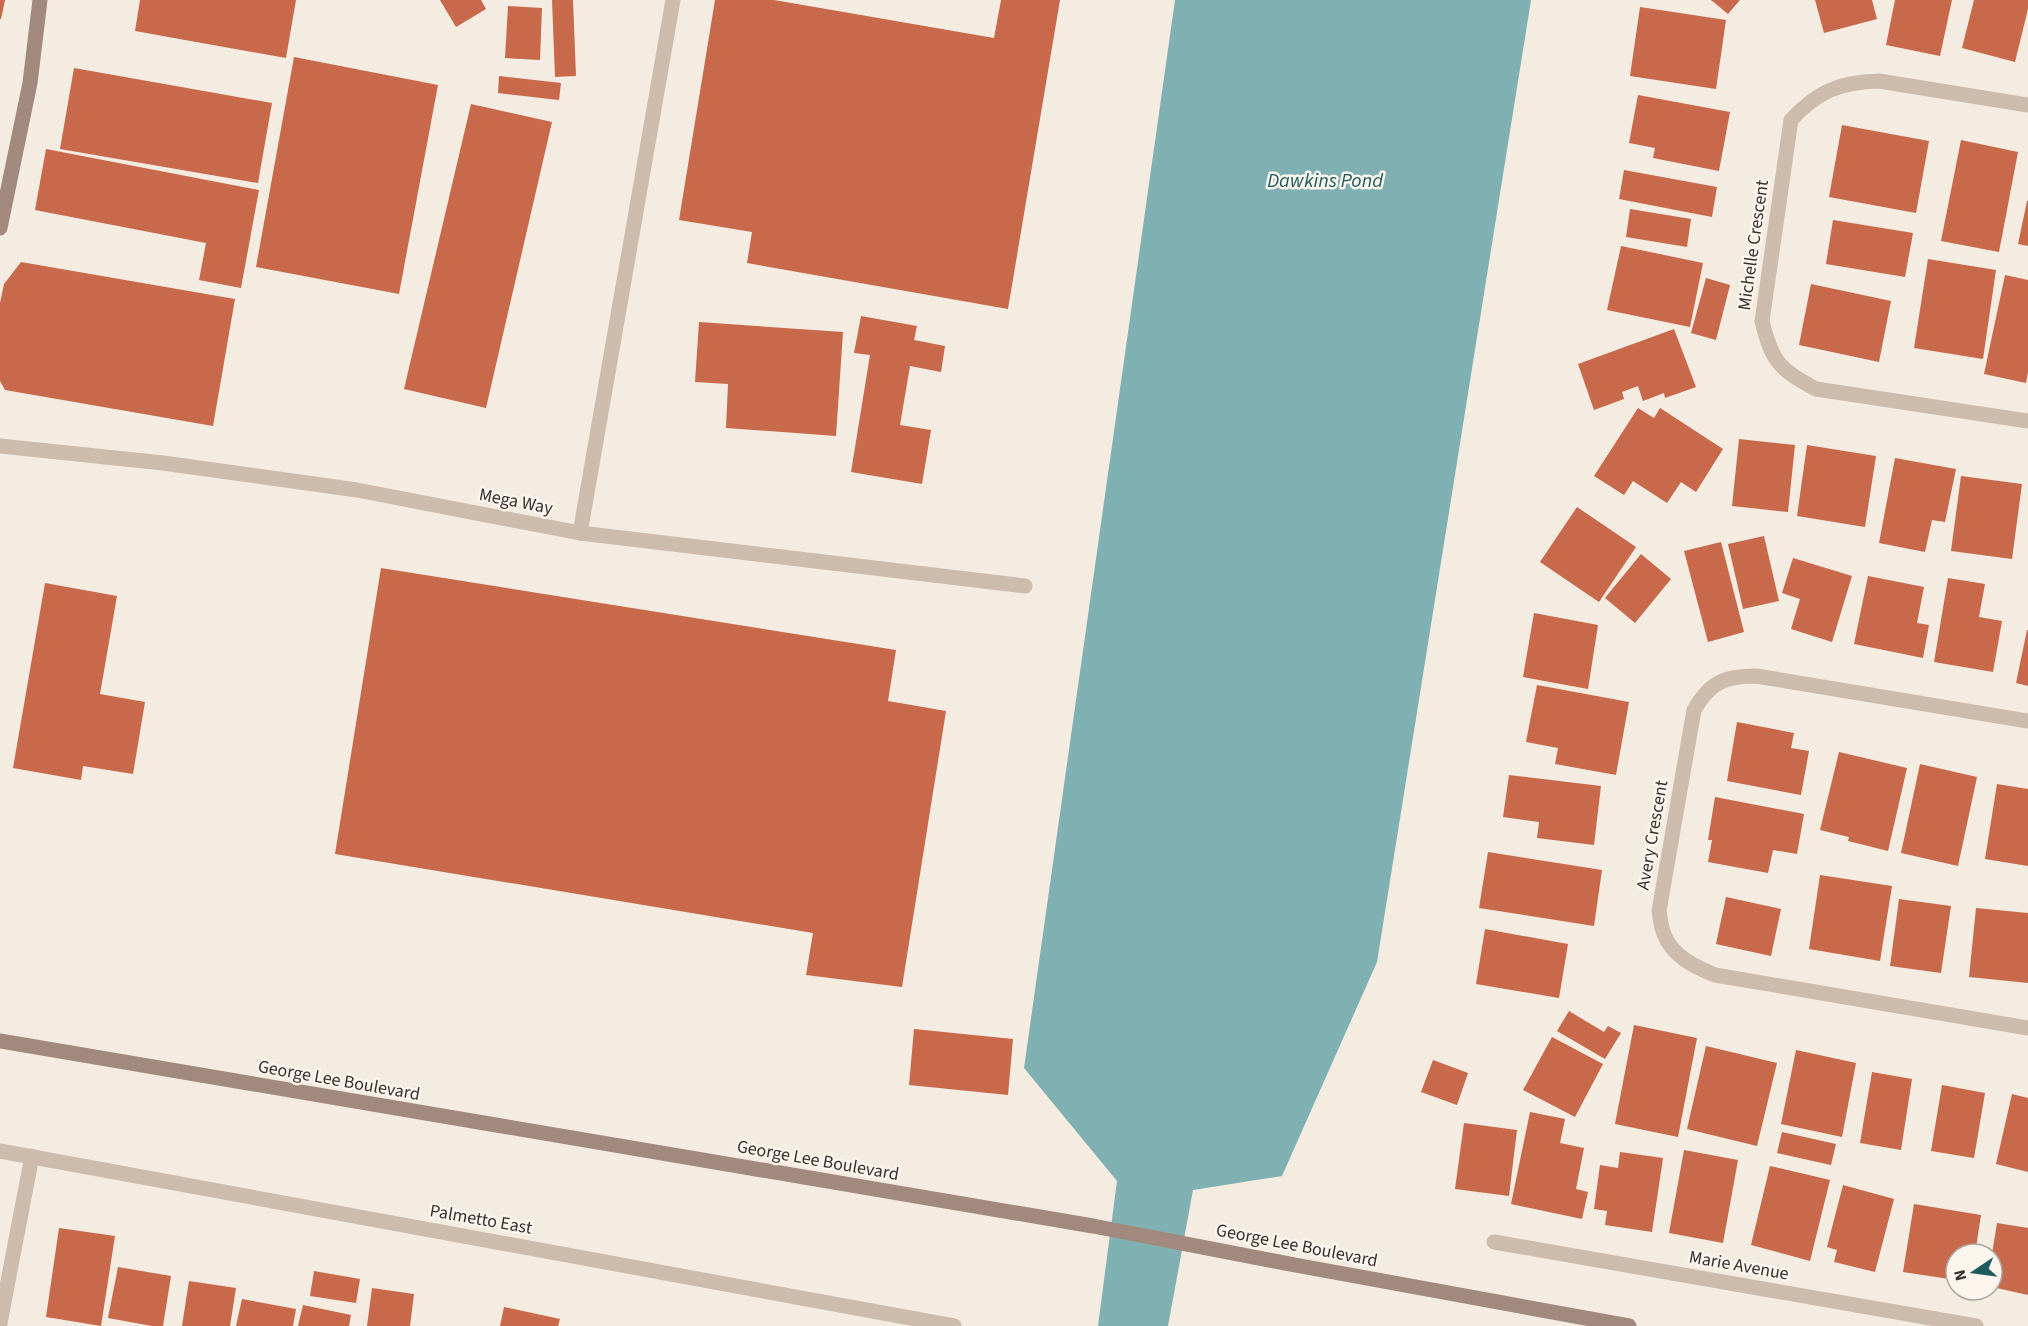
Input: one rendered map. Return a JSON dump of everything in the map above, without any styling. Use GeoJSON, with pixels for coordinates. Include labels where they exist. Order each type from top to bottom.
{"type":"FeatureCollection","features":[{"type":"Feature","properties":{"kind":"main road"},"geometry":{"type":"LineString","coordinates":[[0,228],[30,83],[40,0]]}},
{"type":"Feature","properties":{"kind":"main road","name":"George Lee Boulevard"},"geometry":{"type":"LineString","coordinates":[[0,1041],[1093,1226],[1629,1326]]}},
{"type":"Feature","properties":{"kind":"street"},"geometry":{"type":"LineString","coordinates":[[579,533],[673,0]]}},
{"type":"Feature","properties":{"kind":"street","name":"Michelle Crescent"},"geometry":{"type":"LineString","coordinates":[[2028,105],[1879,81],[1855,82],[1831,89],[1807,103],[1791,120],[1762,321],[1768,344],[1779,365],[1816,389],[2028,421]]}},
{"type":"Feature","properties":{"kind":"street","name":"Mega Way"},"geometry":{"type":"LineString","coordinates":[[0,446],[163,463],[357,490],[579,533],[1025,586]]}},
{"type":"Feature","properties":{"kind":"street","name":"Avery Crescent"},"geometry":{"type":"LineString","coordinates":[[2028,721],[1756,676],[1738,676],[1720,682],[1704,693],[1694,710],[1659,911],[1664,936],[1680,956],[1714,975],[2028,1028]]}},
{"type":"Feature","properties":{"kind":"street","name":"Palmetto East"},"geometry":{"type":"LineString","coordinates":[[0,1151],[954,1326]]}},
{"type":"Feature","properties":{"kind":"street"},"geometry":{"type":"LineString","coordinates":[[0,1323],[32,1156]]}},
{"type":"Feature","properties":{"kind":"street","name":"Marie Avenue"},"geometry":{"type":"LineString","coordinates":[[1494,1242],[1976,1326]]}},
{"type":"Feature","properties":{"kind":"water","name":"Dawkins Pond"},"geometry":{"type":"Polygon","coordinates":[[[1175,0],[1531,0],[1377,962],[1282,1176],[1193,1190],[1168,1326],[1098,1326],[1117,1181],[1024,1068],[1175,0]]]}},
{"type":"Feature","properties":{"kind":"building"},"geometry":{"type":"Polygon","coordinates":[[[0,0],[5,0],[1,19],[0,19],[0,0]]]}},
{"type":"Feature","properties":{"kind":"building"},"geometry":{"type":"Polygon","coordinates":[[[140,0],[296,0],[286,58],[135,31],[140,0]]]}},
{"type":"Feature","properties":{"kind":"building"},"geometry":{"type":"Polygon","coordinates":[[[440,0],[481,0],[486,9],[456,27],[440,0]]]}},
{"type":"Feature","properties":{"kind":"building"},"geometry":{"type":"Polygon","coordinates":[[[552,0],[573,0],[576,76],[555,77],[552,0]]]}},
{"type":"Feature","properties":{"kind":"building"},"geometry":{"type":"Polygon","coordinates":[[[715,0],[774,0],[994,38],[1001,0],[1060,0],[1008,309],[747,263],[752,232],[679,220],[715,0]]]}},
{"type":"Feature","properties":{"kind":"building"},"geometry":{"type":"Polygon","coordinates":[[[1711,0],[1740,0],[1728,14],[1711,0]]]}},
{"type":"Feature","properties":{"kind":"building"},"geometry":{"type":"Polygon","coordinates":[[[1815,0],[1872,0],[1877,19],[1824,33],[1815,0]]]}},
{"type":"Feature","properties":{"kind":"building"},"geometry":{"type":"Polygon","coordinates":[[[1895,0],[1952,0],[1940,56],[1886,45],[1895,0]]]}},
{"type":"Feature","properties":{"kind":"building"},"geometry":{"type":"Polygon","coordinates":[[[1974,0],[2028,0],[2028,9],[2015,62],[1962,48],[1974,0]]]}},
{"type":"Feature","properties":{"kind":"building"},"geometry":{"type":"Polygon","coordinates":[[[508,6],[542,8],[540,60],[505,58],[508,6]]]}},
{"type":"Feature","properties":{"kind":"building"},"geometry":{"type":"Polygon","coordinates":[[[1640,7],[1726,20],[1716,89],[1630,76],[1640,7]]]}},
{"type":"Feature","properties":{"kind":"building"},"geometry":{"type":"Polygon","coordinates":[[[294,57],[438,85],[399,294],[256,267],[294,57]]]}},
{"type":"Feature","properties":{"kind":"building"},"geometry":{"type":"Polygon","coordinates":[[[74,68],[272,103],[258,183],[60,149],[74,68]]]}},
{"type":"Feature","properties":{"kind":"building"},"geometry":{"type":"Polygon","coordinates":[[[499,76],[561,83],[559,100],[498,93],[499,76]]]}},
{"type":"Feature","properties":{"kind":"building"},"geometry":{"type":"Polygon","coordinates":[[[1638,95],[1730,112],[1719,171],[1653,158],[1655,148],[1629,143],[1638,95]]]}},
{"type":"Feature","properties":{"kind":"building"},"geometry":{"type":"Polygon","coordinates":[[[471,104],[552,122],[486,408],[404,389],[471,104]]]}},
{"type":"Feature","properties":{"kind":"building"},"geometry":{"type":"Polygon","coordinates":[[[1842,125],[1929,141],[1916,213],[1829,197],[1842,125]]]}},
{"type":"Feature","properties":{"kind":"building"},"geometry":{"type":"Polygon","coordinates":[[[1961,140],[2018,152],[1999,252],[1941,241],[1961,140]]]}},
{"type":"Feature","properties":{"kind":"building"},"geometry":{"type":"Polygon","coordinates":[[[46,149],[259,190],[241,288],[199,280],[206,243],[35,210],[46,149]]]}},
{"type":"Feature","properties":{"kind":"building"},"geometry":{"type":"Polygon","coordinates":[[[1624,170],[1717,187],[1712,217],[1619,199],[1624,170]]]}},
{"type":"Feature","properties":{"kind":"building"},"geometry":{"type":"Polygon","coordinates":[[[2028,201],[2028,246],[2018,244],[2028,201]]]}},
{"type":"Feature","properties":{"kind":"building"},"geometry":{"type":"Polygon","coordinates":[[[1630,209],[1691,219],[1687,247],[1626,237],[1630,209]]]}},
{"type":"Feature","properties":{"kind":"building"},"geometry":{"type":"Polygon","coordinates":[[[1833,220],[1913,233],[1905,277],[1826,264],[1833,220]]]}},
{"type":"Feature","properties":{"kind":"building"},"geometry":{"type":"Polygon","coordinates":[[[1621,246],[1703,263],[1690,327],[1607,310],[1621,246]]]}},
{"type":"Feature","properties":{"kind":"building"},"geometry":{"type":"Polygon","coordinates":[[[1928,259],[1996,270],[1983,359],[1914,348],[1928,259]]]}},
{"type":"Feature","properties":{"kind":"building"},"geometry":{"type":"Polygon","coordinates":[[[21,262],[235,299],[213,426],[5,390],[0,381],[0,303],[4,284],[21,262]]]}},
{"type":"Feature","properties":{"kind":"building"},"geometry":{"type":"Polygon","coordinates":[[[2005,275],[2028,280],[2026,383],[1984,374],[2005,275]]]}},
{"type":"Feature","properties":{"kind":"building"},"geometry":{"type":"Polygon","coordinates":[[[1706,278],[1730,285],[1716,340],[1691,333],[1706,278]]]}},
{"type":"Feature","properties":{"kind":"building"},"geometry":{"type":"Polygon","coordinates":[[[1811,284],[1891,301],[1879,362],[1799,345],[1811,284]]]}},
{"type":"Feature","properties":{"kind":"building"},"geometry":{"type":"Polygon","coordinates":[[[861,316],[917,326],[914,340],[945,346],[941,372],[910,366],[900,425],[931,430],[922,484],[851,472],[870,355],[854,353],[861,316]]]}},
{"type":"Feature","properties":{"kind":"building"},"geometry":{"type":"Polygon","coordinates":[[[699,322],[843,332],[836,436],[726,428],[728,384],[695,382],[699,322]]]}},
{"type":"Feature","properties":{"kind":"building"},"geometry":{"type":"Polygon","coordinates":[[[1674,329],[1696,387],[1665,398],[1664,393],[1643,401],[1638,386],[1622,392],[1624,399],[1594,410],[1578,364],[1674,329]]]}},
{"type":"Feature","properties":{"kind":"building"},"geometry":{"type":"Polygon","coordinates":[[[1638,408],[1654,418],[1660,408],[1723,449],[1696,492],[1681,482],[1667,503],[1633,481],[1624,495],[1594,476],[1638,408]]]}},
{"type":"Feature","properties":{"kind":"building"},"geometry":{"type":"Polygon","coordinates":[[[1739,439],[1795,445],[1788,512],[1732,506],[1739,439]]]}},
{"type":"Feature","properties":{"kind":"building"},"geometry":{"type":"Polygon","coordinates":[[[1807,445],[1876,456],[1865,527],[1797,516],[1807,445]]]}},
{"type":"Feature","properties":{"kind":"building"},"geometry":{"type":"Polygon","coordinates":[[[1895,458],[1956,469],[1945,522],[1932,520],[1925,552],[1879,543],[1895,458]]]}},
{"type":"Feature","properties":{"kind":"building"},"geometry":{"type":"Polygon","coordinates":[[[1961,476],[2022,484],[2012,559],[1951,551],[1961,476]]]}},
{"type":"Feature","properties":{"kind":"building"},"geometry":{"type":"Polygon","coordinates":[[[1577,507],[1636,547],[1599,602],[1540,562],[1577,507]]]}},
{"type":"Feature","properties":{"kind":"building"},"geometry":{"type":"Polygon","coordinates":[[[1764,536],[1779,601],[1743,609],[1728,544],[1764,536]]]}},
{"type":"Feature","properties":{"kind":"building"},"geometry":{"type":"Polygon","coordinates":[[[1721,542],[1744,632],[1708,642],[1684,551],[1721,542]]]}},
{"type":"Feature","properties":{"kind":"building"},"geometry":{"type":"Polygon","coordinates":[[[1641,554],[1671,579],[1635,623],[1605,598],[1641,554]]]}},
{"type":"Feature","properties":{"kind":"building"},"geometry":{"type":"Polygon","coordinates":[[[1793,558],[1852,576],[1832,642],[1791,629],[1800,599],[1782,593],[1793,558]]]}},
{"type":"Feature","properties":{"kind":"building"},"geometry":{"type":"Polygon","coordinates":[[[381,568],[896,650],[888,701],[946,711],[902,987],[806,975],[813,933],[335,854],[381,568]]]}},
{"type":"Feature","properties":{"kind":"building"},"geometry":{"type":"Polygon","coordinates":[[[1868,576],[1924,587],[1917,623],[1929,625],[1923,658],[1854,644],[1868,576]]]}},
{"type":"Feature","properties":{"kind":"building"},"geometry":{"type":"Polygon","coordinates":[[[1948,578],[1985,584],[1979,617],[2002,621],[1993,672],[1934,662],[1948,578]]]}},
{"type":"Feature","properties":{"kind":"building"},"geometry":{"type":"Polygon","coordinates":[[[45,583],[117,596],[100,694],[145,702],[133,774],[83,766],[81,780],[13,768],[45,583]]]}},
{"type":"Feature","properties":{"kind":"building"},"geometry":{"type":"Polygon","coordinates":[[[1534,613],[1598,625],[1588,689],[1523,677],[1534,613]]]}},
{"type":"Feature","properties":{"kind":"building"},"geometry":{"type":"Polygon","coordinates":[[[2028,630],[2028,686],[2016,683],[2028,630]]]}},
{"type":"Feature","properties":{"kind":"building"},"geometry":{"type":"Polygon","coordinates":[[[1537,685],[1629,702],[1616,775],[1555,764],[1558,748],[1526,742],[1537,685]]]}},
{"type":"Feature","properties":{"kind":"building"},"geometry":{"type":"Polygon","coordinates":[[[1737,722],[1794,733],[1791,748],[1809,751],[1801,795],[1727,781],[1737,722]]]}},
{"type":"Feature","properties":{"kind":"building"},"geometry":{"type":"Polygon","coordinates":[[[1839,752],[1907,768],[1888,851],[1848,841],[1849,837],[1820,830],[1839,752]]]}},
{"type":"Feature","properties":{"kind":"building"},"geometry":{"type":"Polygon","coordinates":[[[1920,764],[1977,777],[1958,866],[1901,853],[1920,764]]]}},
{"type":"Feature","properties":{"kind":"building"},"geometry":{"type":"Polygon","coordinates":[[[1509,775],[1601,786],[1594,845],[1537,838],[1539,822],[1503,817],[1509,775]]]}},
{"type":"Feature","properties":{"kind":"building"},"geometry":{"type":"Polygon","coordinates":[[[1997,784],[2028,789],[2028,866],[1985,859],[1997,784]]]}},
{"type":"Feature","properties":{"kind":"building"},"geometry":{"type":"Polygon","coordinates":[[[1715,797],[1804,814],[1797,854],[1773,850],[1768,873],[1708,862],[1712,840],[1708,840],[1715,797]]]}},
{"type":"Feature","properties":{"kind":"building"},"geometry":{"type":"Polygon","coordinates":[[[1488,852],[1602,870],[1594,926],[1479,908],[1488,852]]]}},
{"type":"Feature","properties":{"kind":"building"},"geometry":{"type":"Polygon","coordinates":[[[1820,875],[1892,886],[1880,961],[1809,949],[1820,875]]]}},
{"type":"Feature","properties":{"kind":"building"},"geometry":{"type":"Polygon","coordinates":[[[1726,897],[1781,909],[1771,956],[1716,944],[1726,897]]]}},
{"type":"Feature","properties":{"kind":"building"},"geometry":{"type":"Polygon","coordinates":[[[1899,899],[1951,906],[1941,973],[1890,966],[1899,899]]]}},
{"type":"Feature","properties":{"kind":"building"},"geometry":{"type":"Polygon","coordinates":[[[1976,908],[2028,913],[2028,983],[1969,977],[1976,908]]]}},
{"type":"Feature","properties":{"kind":"building"},"geometry":{"type":"Polygon","coordinates":[[[1485,929],[1568,944],[1559,998],[1476,984],[1485,929]]]}},
{"type":"Feature","properties":{"kind":"building"},"geometry":{"type":"Polygon","coordinates":[[[1569,1011],[1604,1032],[1608,1026],[1621,1033],[1605,1059],[1557,1031],[1569,1011]]]}},
{"type":"Feature","properties":{"kind":"building"},"geometry":{"type":"Polygon","coordinates":[[[1634,1025],[1697,1038],[1678,1137],[1615,1124],[1634,1025]]]}},
{"type":"Feature","properties":{"kind":"building"},"geometry":{"type":"Polygon","coordinates":[[[914,1029],[1013,1039],[1008,1095],[909,1085],[914,1029]]]}},
{"type":"Feature","properties":{"kind":"building"},"geometry":{"type":"Polygon","coordinates":[[[1552,1037],[1603,1064],[1575,1117],[1523,1090],[1552,1037]]]}},
{"type":"Feature","properties":{"kind":"building"},"geometry":{"type":"Polygon","coordinates":[[[1706,1046],[1777,1063],[1757,1146],[1687,1129],[1706,1046]]]}},
{"type":"Feature","properties":{"kind":"building"},"geometry":{"type":"Polygon","coordinates":[[[1796,1050],[1856,1063],[1842,1137],[1781,1124],[1796,1050]]]}},
{"type":"Feature","properties":{"kind":"building"},"geometry":{"type":"Polygon","coordinates":[[[1433,1060],[1468,1073],[1457,1105],[1421,1092],[1433,1060]]]}},
{"type":"Feature","properties":{"kind":"building"},"geometry":{"type":"Polygon","coordinates":[[[1872,1072],[1912,1079],[1901,1150],[1860,1143],[1872,1072]]]}},
{"type":"Feature","properties":{"kind":"building"},"geometry":{"type":"Polygon","coordinates":[[[1942,1085],[1985,1093],[1974,1158],[1931,1151],[1942,1085]]]}},
{"type":"Feature","properties":{"kind":"building"},"geometry":{"type":"Polygon","coordinates":[[[2012,1094],[2028,1098],[2028,1172],[1996,1164],[2012,1094]]]}},
{"type":"Feature","properties":{"kind":"building"},"geometry":{"type":"Polygon","coordinates":[[[1530,1112],[1565,1119],[1560,1143],[1584,1148],[1576,1189],[1588,1192],[1582,1219],[1511,1204],[1530,1112]]]}},
{"type":"Feature","properties":{"kind":"building"},"geometry":{"type":"Polygon","coordinates":[[[1464,1123],[1517,1130],[1509,1196],[1455,1189],[1464,1123]]]}},
{"type":"Feature","properties":{"kind":"building"},"geometry":{"type":"Polygon","coordinates":[[[1782,1132],[1836,1144],[1831,1165],[1777,1153],[1782,1132]]]}},
{"type":"Feature","properties":{"kind":"building"},"geometry":{"type":"Polygon","coordinates":[[[1684,1150],[1738,1160],[1723,1243],[1669,1233],[1684,1150]]]}},
{"type":"Feature","properties":{"kind":"building"},"geometry":{"type":"Polygon","coordinates":[[[1620,1152],[1663,1158],[1652,1232],[1605,1225],[1607,1211],[1594,1209],[1600,1165],[1618,1168],[1620,1152]]]}},
{"type":"Feature","properties":{"kind":"building"},"geometry":{"type":"Polygon","coordinates":[[[1770,1166],[1830,1180],[1810,1261],[1751,1245],[1770,1166]]]}},
{"type":"Feature","properties":{"kind":"building"},"geometry":{"type":"Polygon","coordinates":[[[1843,1185],[1894,1199],[1875,1272],[1834,1262],[1837,1250],[1827,1247],[1843,1185]]]}},
{"type":"Feature","properties":{"kind":"building"},"geometry":{"type":"Polygon","coordinates":[[[1914,1204],[1981,1215],[1977,1242],[1944,1242],[1944,1278],[1903,1272],[1914,1204]]]}},
{"type":"Feature","properties":{"kind":"building"},"geometry":{"type":"Polygon","coordinates":[[[1997,1223],[2028,1228],[2028,1295],[2004,1290],[2004,1242],[1994,1242],[1997,1223]]]}},
{"type":"Feature","properties":{"kind":"building"},"geometry":{"type":"Polygon","coordinates":[[[59,1228],[115,1236],[101,1326],[46,1317],[59,1228]]]}},
{"type":"Feature","properties":{"kind":"building"},"geometry":{"type":"Polygon","coordinates":[[[118,1267],[171,1276],[163,1326],[108,1318],[118,1267]]]}},
{"type":"Feature","properties":{"kind":"building"},"geometry":{"type":"Polygon","coordinates":[[[314,1271],[360,1279],[356,1303],[310,1296],[314,1271]]]}},
{"type":"Feature","properties":{"kind":"building"},"geometry":{"type":"Polygon","coordinates":[[[189,1281],[236,1288],[230,1326],[182,1326],[189,1281]]]}},
{"type":"Feature","properties":{"kind":"building"},"geometry":{"type":"Polygon","coordinates":[[[372,1288],[414,1294],[410,1326],[367,1326],[372,1288]]]}},
{"type":"Feature","properties":{"kind":"building"},"geometry":{"type":"Polygon","coordinates":[[[242,1299],[296,1309],[293,1326],[236,1326],[242,1299]]]}},
{"type":"Feature","properties":{"kind":"building"},"geometry":{"type":"Polygon","coordinates":[[[303,1305],[351,1315],[349,1326],[298,1326],[303,1305]]]}},
{"type":"Feature","properties":{"kind":"building"},"geometry":{"type":"Polygon","coordinates":[[[504,1307],[560,1319],[558,1326],[500,1326],[504,1307]]]}}]}
